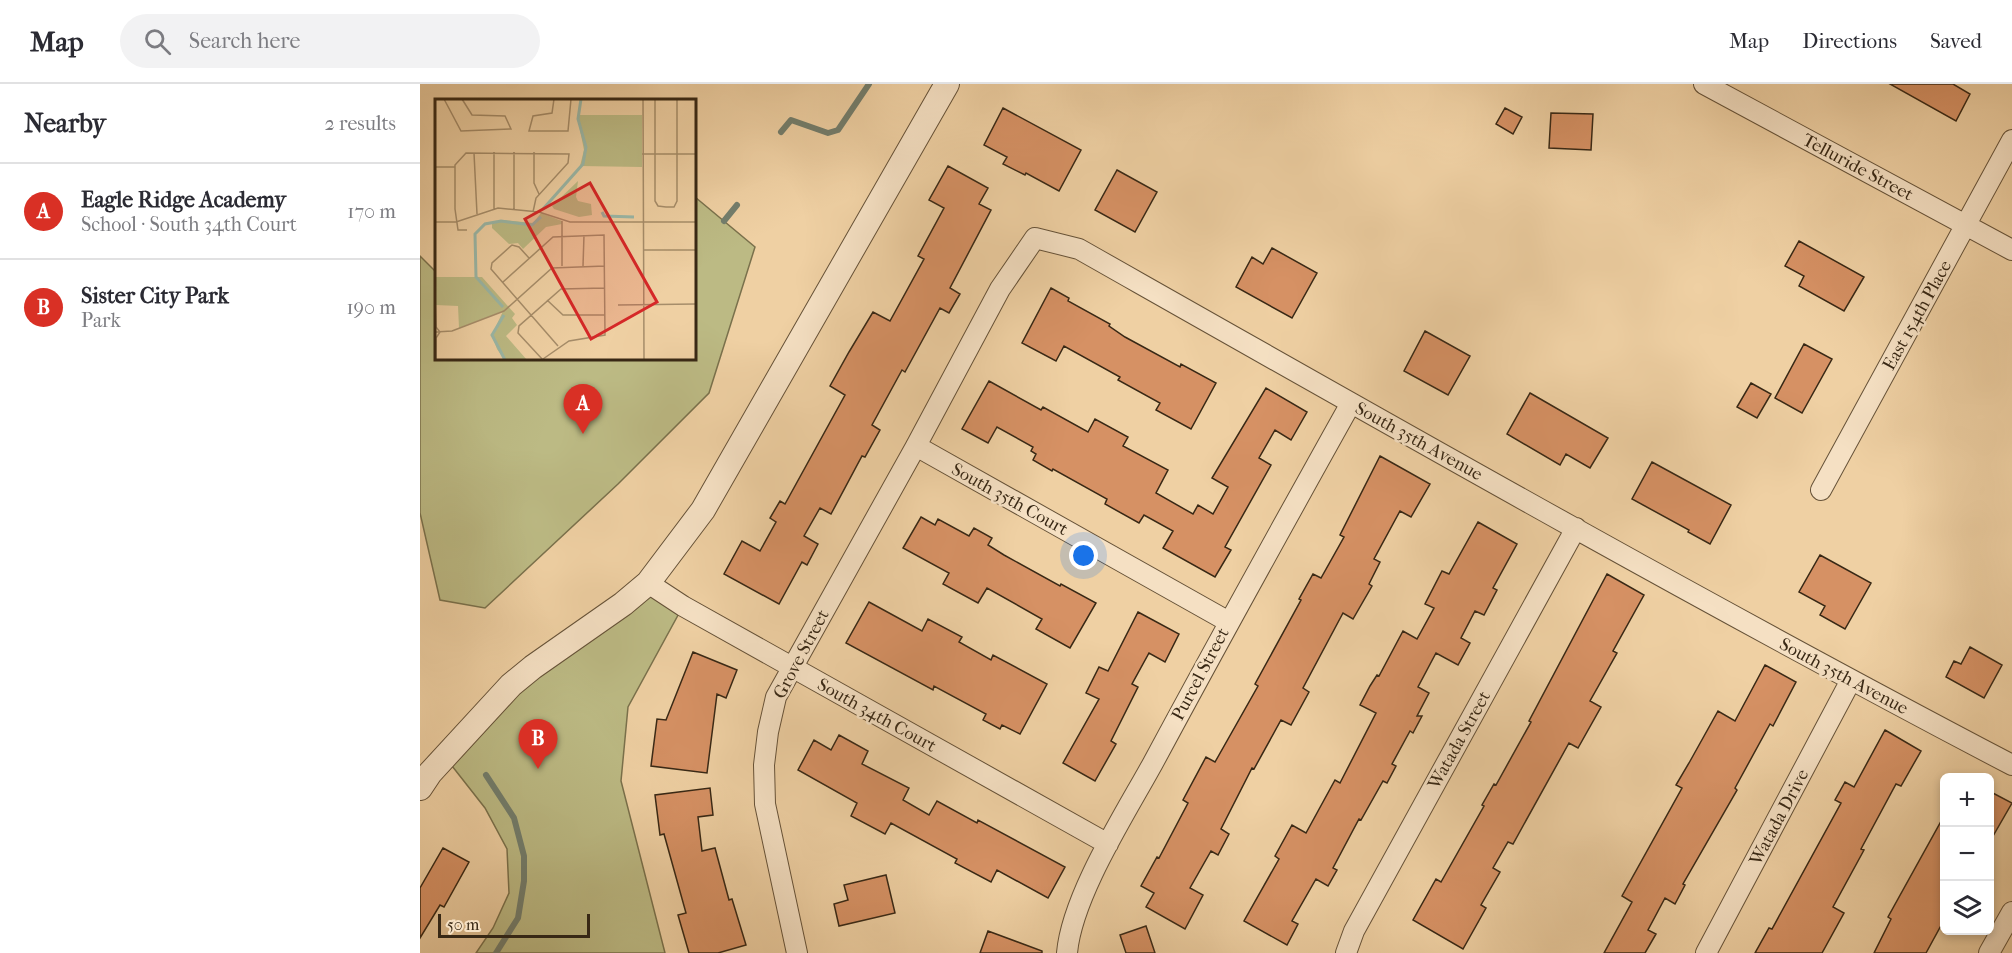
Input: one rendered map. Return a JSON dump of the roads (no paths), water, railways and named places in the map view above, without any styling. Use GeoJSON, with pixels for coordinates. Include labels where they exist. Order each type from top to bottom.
{"type":"FeatureCollection","features":[{"type":"Feature","properties":{"kind":"street"},"geometry":{"type":"LineString","coordinates":[[420,788],[511,685],[648,583],[703,510],[947,84]]}},
{"type":"Feature","properties":{"kind":"street","name":"Telluride Street"},"geometry":{"type":"LineString","coordinates":[[1704,84],[2012,250]]}},
{"type":"Feature","properties":{"kind":"street","name":"East 154th Place"},"geometry":{"type":"LineString","coordinates":[[1821,490],[2012,140]]}},
{"type":"Feature","properties":{"kind":"street","name":"South 35th Avenue"},"geometry":{"type":"LineString","coordinates":[[916,447],[1000,289],[1035,238],[1079,249],[1576,528],[1851,680],[2012,765]]}},
{"type":"Feature","properties":{"kind":"street","name":"Purcel Street"},"geometry":{"type":"LineString","coordinates":[[1067,953],[1077,910],[1108,844],[1351,403]]}},
{"type":"Feature","properties":{"kind":"street","name":"South 35th Court"},"geometry":{"type":"LineString","coordinates":[[916,447],[1229,622]]}},
{"type":"Feature","properties":{"kind":"street","name":"Grove Street"},"geometry":{"type":"LineString","coordinates":[[797,953],[765,804],[764,775],[768,732],[777,697],[792,667],[916,447]]}},
{"type":"Feature","properties":{"kind":"street","name":"Watada Street"},"geometry":{"type":"LineString","coordinates":[[1346,953],[1354,931],[1576,528]]}},
{"type":"Feature","properties":{"kind":"street","name":"South 34th Court"},"geometry":{"type":"LineString","coordinates":[[648,583],[683,606],[1108,844]]}},
{"type":"Feature","properties":{"kind":"street","name":"Watada Drive"},"geometry":{"type":"LineString","coordinates":[[1706,953],[1851,680]]}},
{"type":"Feature","properties":{"kind":"street"},"geometry":{"type":"LineString","coordinates":[[1989,953],[2012,912]]}},
{"type":"Feature","properties":{"kind":"waterway"},"geometry":{"type":"LineString","coordinates":[[781,132],[791,120],[828,133],[838,130],[869,84]]}},
{"type":"Feature","properties":{"kind":"waterway"},"geometry":{"type":"LineString","coordinates":[[724,221],[737,205]]}},
{"type":"Feature","properties":{"kind":"waterway"},"geometry":{"type":"LineString","coordinates":[[486,775],[514,818],[524,856],[524,881],[518,918],[496,953]]}},
{"type":"Feature","properties":{"kind":"place","name":"Eagle Ridge Academy"},"geometry":{"type":"Point","coordinates":[583,434]}},
{"type":"Feature","properties":{"kind":"place","name":"Sister City Park"},"geometry":{"type":"Point","coordinates":[538,769]}}]}
